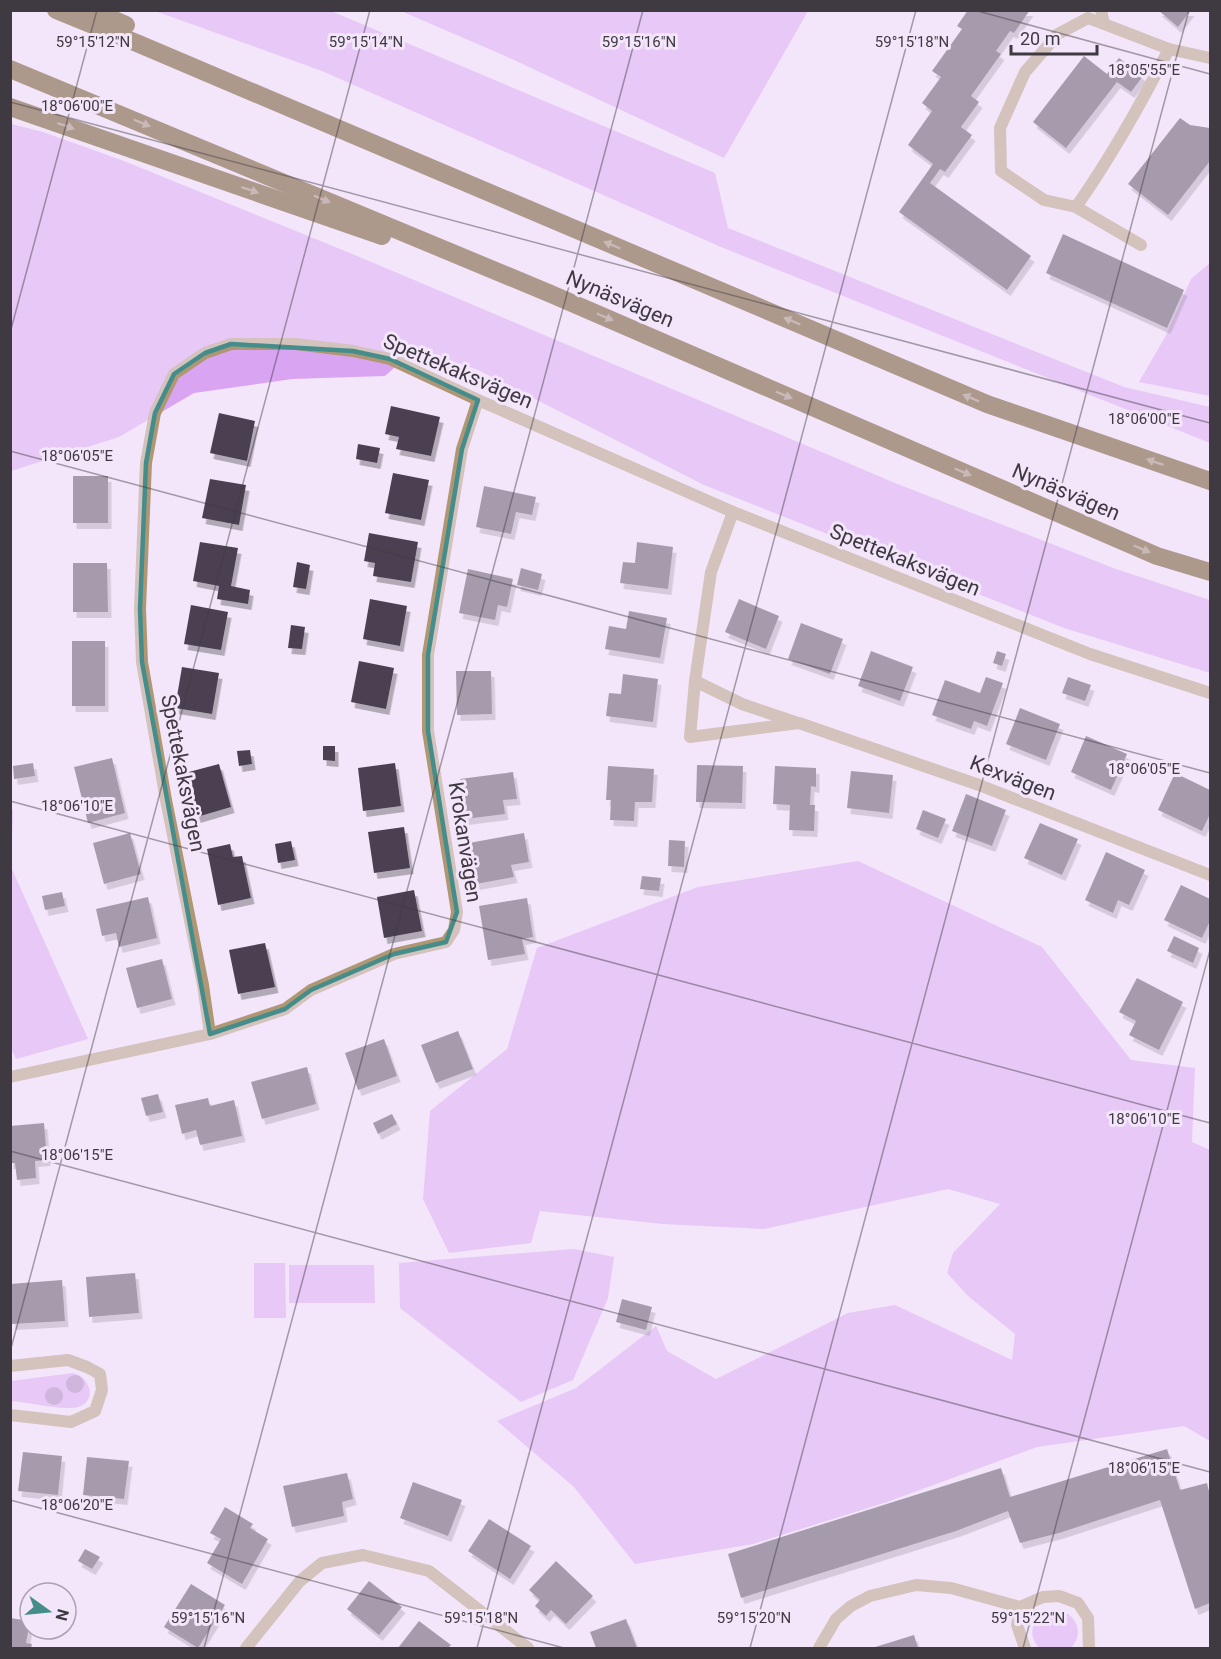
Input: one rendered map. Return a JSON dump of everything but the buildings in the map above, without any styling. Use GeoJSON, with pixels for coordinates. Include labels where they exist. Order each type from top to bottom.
{"type":"FeatureCollection","features":[{"type":"Feature","properties":{"kind":"highway"},"geometry":{"type":"LineString","coordinates":[[56,10],[987,404],[1210,481]]}},
{"type":"Feature","properties":{"kind":"highway"},"geometry":{"type":"LineString","coordinates":[[91,10],[377,145]]}},
{"type":"Feature","properties":{"kind":"highway","name":"Nynäsvägen"},"geometry":{"type":"LineString","coordinates":[[10,69],[551,294],[1157,556],[1210,572]]}},
{"type":"Feature","properties":{"kind":"highway"},"geometry":{"type":"LineString","coordinates":[[10,107],[551,294]]}},
{"type":"Feature","properties":{"kind":"street"},"geometry":{"type":"LineString","coordinates":[[1101,10],[1104,24]]}},
{"type":"Feature","properties":{"kind":"street"},"geometry":{"type":"LineString","coordinates":[[1141,245],[1076,207],[1044,200],[1001,171],[1000,128],[1025,72],[1058,34],[1088,18],[1169,49],[1210,58]]}},
{"type":"Feature","properties":{"kind":"street"},"geometry":{"type":"LineString","coordinates":[[1076,207],[1100,172],[1169,49]]}},
{"type":"Feature","properties":{"kind":"street","name":"Spettekaksvägen"},"geometry":{"type":"LineString","coordinates":[[210,1034],[203,985],[166,800],[142,662],[141,557],[146,464],[154,413],[174,374],[205,353],[231,344],[296,344],[390,358],[478,400],[733,512],[1090,654],[1210,693]]}},
{"type":"Feature","properties":{"kind":"street","name":"Krokanvägen"},"geometry":{"type":"LineString","coordinates":[[10,1077],[210,1034],[285,1009],[311,990],[394,954],[446,942],[454,930],[457,912],[428,731],[428,655],[462,449],[478,400]]}},
{"type":"Feature","properties":{"kind":"street","name":"Kexvägen"},"geometry":{"type":"LineString","coordinates":[[733,512],[711,572],[694,681],[690,737],[799,723]]}},
{"type":"Feature","properties":{"kind":"street","name":"Kexvägen"},"geometry":{"type":"LineString","coordinates":[[694,681],[742,704],[979,785],[1210,875]]}},
{"type":"Feature","properties":{"kind":"street"},"geometry":{"type":"LineString","coordinates":[[10,1366],[68,1360],[87,1366],[100,1374],[102,1390],[95,1411],[71,1422],[10,1415]]}},
{"type":"Feature","properties":{"kind":"street"},"geometry":{"type":"LineString","coordinates":[[246,1648],[300,1581],[322,1563],[363,1555],[429,1571],[528,1648]]}},
{"type":"Feature","properties":{"kind":"street"},"geometry":{"type":"LineString","coordinates":[[819,1648],[836,1619],[851,1606],[870,1596],[916,1585],[951,1588],[1020,1607],[1043,1597],[1059,1596],[1078,1603],[1088,1618],[1089,1648]]}},
{"type":"Feature","properties":{"kind":"street"},"geometry":{"type":"LineString","coordinates":[[1020,1607],[1017,1625],[1025,1648]]}},
{"type":"Feature","properties":{"kind":"highlighted area"},"geometry":{"type":"Polygon","coordinates":[[[231,344],[353,351],[390,359],[478,400],[462,449],[428,655],[428,731],[457,912],[446,942],[394,954],[311,990],[285,1009],[210,1034],[142,662],[140,609],[146,463],[155,413],[174,374],[205,353],[231,344]]]}},
{"type":"Feature","properties":{"kind":"shaded area"},"geometry":{"type":"Polygon","coordinates":[[[155,11],[331,11],[715,173],[728,228],[1124,387],[1210,407],[1210,443],[721,247],[322,71],[155,11]]]}},
{"type":"Feature","properties":{"kind":"shaded area"},"geometry":{"type":"Polygon","coordinates":[[[401,11],[808,11],[724,158],[503,55],[401,11]]]}},
{"type":"Feature","properties":{"kind":"shaded area"},"geometry":{"type":"Polygon","coordinates":[[[11,124],[43,132],[124,161],[350,253],[895,483],[1116,569],[1210,600],[1210,673],[1064,628],[704,485],[476,369],[414,350],[385,376],[292,379],[194,393],[119,437],[11,471],[11,124]]]}},
{"type":"Feature","properties":{"kind":"shaded area"},"geometry":{"type":"Polygon","coordinates":[[[1210,263],[1210,396],[1139,382],[1165,337],[1191,279],[1210,263]]]}},
{"type":"Feature","properties":{"kind":"shaded area"},"geometry":{"type":"Polygon","coordinates":[[[11,804],[13,812],[11,867],[88,1039],[16,1059],[10,1046],[11,804]]]}},
{"type":"Feature","properties":{"kind":"shaded area"},"geometry":{"type":"Polygon","coordinates":[[[858,861],[1042,947],[1131,1060],[1195,1068],[1192,1142],[1210,1150],[1210,1441],[1184,1426],[1037,1447],[887,1502],[753,1544],[635,1564],[574,1487],[497,1421],[576,1388],[656,1326],[667,1351],[716,1379],[848,1313],[895,1305],[1012,1360],[1015,1334],[968,1296],[947,1273],[953,1253],[1000,1204],[948,1189],[764,1229],[663,1224],[540,1211],[531,1243],[449,1253],[423,1199],[430,1111],[507,1049],[537,948],[698,887],[858,861]]]}},
{"type":"Feature","properties":{"kind":"shaded area"},"geometry":{"type":"Polygon","coordinates":[[[574,1249],[614,1257],[608,1298],[573,1380],[521,1402],[400,1308],[399,1263],[574,1249]]]}},
{"type":"Feature","properties":{"kind":"shaded area"},"geometry":{"type":"Polygon","coordinates":[[[254,1263],[285,1263],[286,1318],[254,1318],[254,1263]]]}},
{"type":"Feature","properties":{"kind":"shaded area"},"geometry":{"type":"Polygon","coordinates":[[[289,1265],[374,1265],[375,1303],[289,1303],[289,1265]]]}},
{"type":"Feature","properties":{"kind":"shaded area"},"geometry":{"type":"Polygon","coordinates":[[[73,1373],[84,1379],[90,1395],[84,1404],[78,1407],[55,1407],[11,1401],[11,1381],[73,1373]]]}},
{"type":"Feature","properties":{"kind":"shaded area"},"geometry":{"type":"Polygon","coordinates":[[[1057,1609],[1064,1611],[1076,1624],[1078,1630],[1075,1642],[1071,1648],[1039,1648],[1033,1635],[1034,1623],[1043,1614],[1057,1609]]]}}]}
